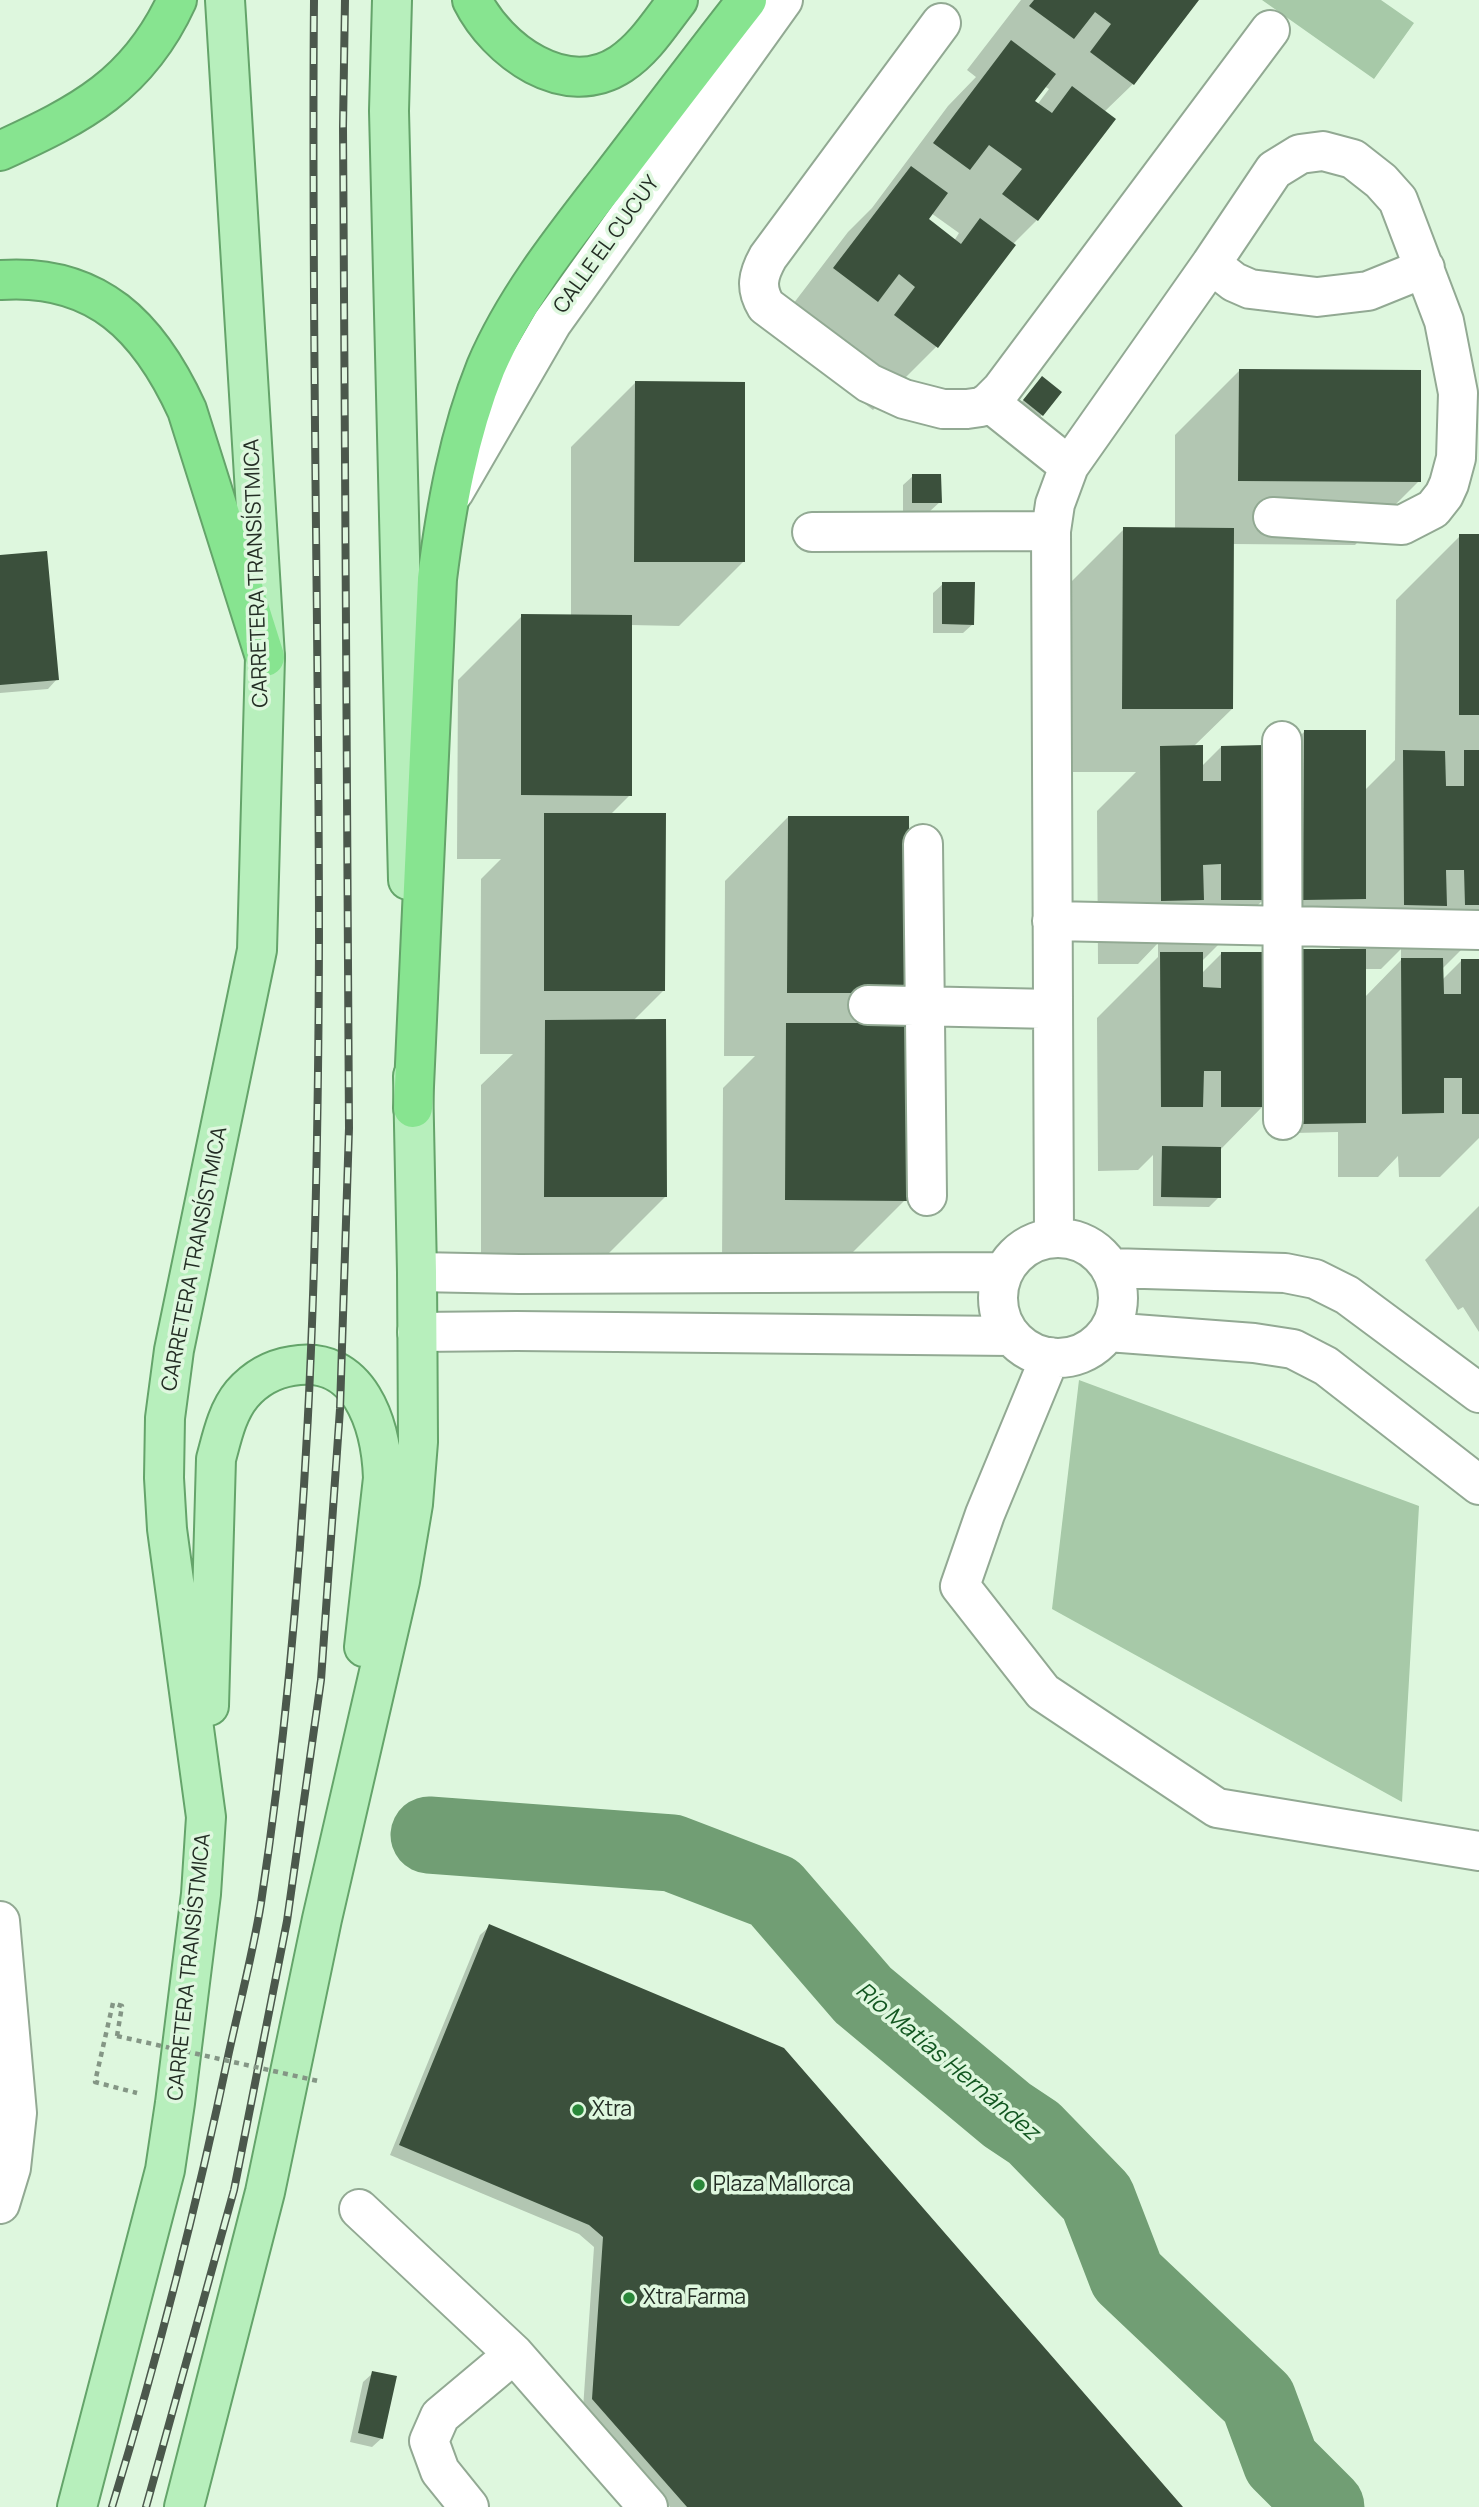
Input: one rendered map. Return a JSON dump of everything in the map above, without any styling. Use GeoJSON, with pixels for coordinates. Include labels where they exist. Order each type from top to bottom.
{"type":"FeatureCollection","features":[{"type":"Feature","properties":{"kind":"highway"},"geometry":{"type":"LineString","coordinates":[[0,151],[53,126],[105,94],[145,54],[166,24],[177,0]]}},
{"type":"Feature","properties":{"kind":"highway"},"geometry":{"type":"LineString","coordinates":[[472,0],[485,22],[517,54],[559,74],[578,76],[619,66],[643,47],[677,0]]}},
{"type":"Feature","properties":{"kind":"highway"},"geometry":{"type":"LineString","coordinates":[[413,1108],[437,579],[449,501],[471,411],[486,368],[506,328],[557,247],[747,0]]}},
{"type":"Feature","properties":{"kind":"highway"},"geometry":{"type":"LineString","coordinates":[[0,280],[58,283],[86,293],[133,326],[153,349],[171,375],[187,410],[265,657]]}},
{"type":"Feature","properties":{"kind":"main road","name":"CARRETERA TRANSÍSTMICA"},"geometry":{"type":"LineString","coordinates":[[77,2507],[165,2170],[201,1894],[206,1817],[166,1529],[165,1418],[174,1350],[257,950],[265,657],[225,0]]}},
{"type":"Feature","properties":{"kind":"main road"},"geometry":{"type":"LineString","coordinates":[[184,2507],[265,2192],[322,1919],[400,1581],[413,1504],[418,1442],[417,1272],[388,111],[392,0]]}},
{"type":"Feature","properties":{"kind":"main road"},"geometry":{"type":"LineString","coordinates":[[206,1817],[216,1459],[232,1410],[242,1394],[258,1378],[281,1367],[302,1364],[323,1367],[337,1371],[354,1386],[369,1407],[377,1429],[383,1478],[342,1837]]}},
{"type":"Feature","properties":{"kind":"street","name":"CALLE EL CUCUY"},"geometry":{"type":"LineString","coordinates":[[449,501],[552,323],[783,0]]}},
{"type":"Feature","properties":{"kind":"street"},"geometry":{"type":"LineString","coordinates":[[941,23],[768,257],[758,283],[759,295],[766,306],[869,383],[904,400],[943,409],[981,407],[1010,379],[1270,30]]}},
{"type":"Feature","properties":{"kind":"street"},"geometry":{"type":"LineString","coordinates":[[1054,1238],[1051,531],[1055,504],[1069,466],[1212,264],[1273,170],[1300,155],[1323,151],[1353,159],[1381,181],[1398,200],[1444,321],[1458,393],[1456,458],[1464,485],[1433,509],[1402,525],[1273,517]]}},
{"type":"Feature","properties":{"kind":"street"},"geometry":{"type":"LineString","coordinates":[[1212,264],[1234,282],[1250,289],[1317,297],[1368,290],[1401,280],[1425,268]]}},
{"type":"Feature","properties":{"kind":"street"},"geometry":{"type":"LineString","coordinates":[[989,402],[1069,466]]}},
{"type":"Feature","properties":{"kind":"street"},"geometry":{"type":"LineString","coordinates":[[812,532],[1051,531]]}},
{"type":"Feature","properties":{"kind":"street"},"geometry":{"type":"LineString","coordinates":[[1283,741],[1283,1120]]}},
{"type":"Feature","properties":{"kind":"street"},"geometry":{"type":"LineString","coordinates":[[923,844],[927,1196]]}},
{"type":"Feature","properties":{"kind":"street"},"geometry":{"type":"LineString","coordinates":[[1052,921],[1479,930]]}},
{"type":"Feature","properties":{"kind":"street"},"geometry":{"type":"LineString","coordinates":[[868,1005],[1052,1009]]}},
{"type":"Feature","properties":{"kind":"street"},"geometry":{"type":"LineString","coordinates":[[1054,1238],[1076,1241],[1096,1251],[1110,1268],[1118,1289],[1117,1311],[1108,1332],[1093,1348],[1072,1356],[1050,1357],[1028,1351],[1012,1336],[1002,1321],[998,1288],[1004,1272],[1016,1254],[1033,1243],[1054,1238]]}},
{"type":"Feature","properties":{"kind":"street"},"geometry":{"type":"LineString","coordinates":[[1110,1268],[1285,1273],[1315,1279],[1347,1295],[1472,1375]]}},
{"type":"Feature","properties":{"kind":"street"},"geometry":{"type":"LineString","coordinates":[[417,1272],[1004,1272]]}},
{"type":"Feature","properties":{"kind":"street"},"geometry":{"type":"LineString","coordinates":[[417,1332],[1012,1336]]}},
{"type":"Feature","properties":{"kind":"street"},"geometry":{"type":"LineString","coordinates":[[1108,1332],[1254,1343],[1293,1349],[1326,1366],[1479,1485]]}},
{"type":"Feature","properties":{"kind":"street"},"geometry":{"type":"LineString","coordinates":[[1050,1357],[985,1514],[960,1586],[1043,1692],[1217,1808],[1479,1851]]}},
{"type":"Feature","properties":{"kind":"street"},"geometry":{"type":"LineString","coordinates":[[0,1921],[17,2113],[11,2168],[0,2204]]}},
{"type":"Feature","properties":{"kind":"street"},"geometry":{"type":"LineString","coordinates":[[359,2209],[514,2354],[648,2507]]}},
{"type":"Feature","properties":{"kind":"street"},"geometry":{"type":"LineString","coordinates":[[469,2507],[440,2471],[429,2441],[440,2416],[514,2354]]}},
{"type":"Feature","properties":{"kind":"path"},"geometry":{"type":"LineString","coordinates":[[95,2082],[113,2003],[122,2006],[117,2036],[318,2081]]}},
{"type":"Feature","properties":{"kind":"green space"},"geometry":{"type":"Polygon","coordinates":[[[1262,0],[1381,0],[1414,23],[1374,79],[1262,0]]]}},
{"type":"Feature","properties":{"kind":"green space"},"geometry":{"type":"Polygon","coordinates":[[[1079,1380],[1419,1506],[1402,1802],[1052,1609],[1079,1380]]]}},
{"type":"Feature","properties":{"kind":"building"},"geometry":{"type":"Polygon","coordinates":[[[1034,0],[1199,0],[1134,85],[1090,52],[1111,24],[1095,12],[1074,39],[1029,6],[1034,0]]]}},
{"type":"Feature","properties":{"kind":"building"},"geometry":{"type":"Polygon","coordinates":[[[1011,40],[1056,74],[1035,101],[1052,113],[1072,86],[1116,119],[1038,221],[1002,194],[1022,169],[989,145],[970,170],[933,143],[1011,40]]]}},
{"type":"Feature","properties":{"kind":"building"},"geometry":{"type":"Polygon","coordinates":[[[911,166],[948,193],[929,219],[961,244],[980,218],[1016,245],[938,348],[894,315],[915,287],[899,274],[878,302],[833,268],[911,166]]]}},
{"type":"Feature","properties":{"kind":"building"},"geometry":{"type":"Polygon","coordinates":[[[1239,369],[1421,370],[1421,482],[1238,481],[1239,369]]]}},
{"type":"Feature","properties":{"kind":"building"},"geometry":{"type":"Polygon","coordinates":[[[1042,376],[1062,392],[1043,416],[1023,400],[1042,376]]]}},
{"type":"Feature","properties":{"kind":"building"},"geometry":{"type":"Polygon","coordinates":[[[635,381],[745,382],[745,562],[634,562],[635,381]]]}},
{"type":"Feature","properties":{"kind":"building"},"geometry":{"type":"Polygon","coordinates":[[[912,474],[941,474],[942,503],[912,503],[912,474]]]}},
{"type":"Feature","properties":{"kind":"building"},"geometry":{"type":"Polygon","coordinates":[[[1123,527],[1234,528],[1233,709],[1122,709],[1123,527]]]}},
{"type":"Feature","properties":{"kind":"building"},"geometry":{"type":"Polygon","coordinates":[[[1459,534],[1479,534],[1479,715],[1459,715],[1459,534]]]}},
{"type":"Feature","properties":{"kind":"building"},"geometry":{"type":"Polygon","coordinates":[[[47,551],[59,680],[0,685],[0,555],[47,551]]]}},
{"type":"Feature","properties":{"kind":"building"},"geometry":{"type":"Polygon","coordinates":[[[942,582],[975,582],[974,625],[942,624],[942,582]]]}},
{"type":"Feature","properties":{"kind":"building"},"geometry":{"type":"Polygon","coordinates":[[[521,614],[632,615],[632,796],[521,795],[521,614]]]}},
{"type":"Feature","properties":{"kind":"building"},"geometry":{"type":"Polygon","coordinates":[[[1304,730],[1366,730],[1366,899],[1303,900],[1304,730]]]}},
{"type":"Feature","properties":{"kind":"building"},"geometry":{"type":"Polygon","coordinates":[[[1203,745],[1203,781],[1221,781],[1221,746],[1264,745],[1265,900],[1221,900],[1221,864],[1203,865],[1204,900],[1161,901],[1160,746],[1203,745]]]}},
{"type":"Feature","properties":{"kind":"building"},"geometry":{"type":"Polygon","coordinates":[[[1403,750],[1445,751],[1446,786],[1464,786],[1464,750],[1479,750],[1479,905],[1465,905],[1464,870],[1446,870],[1447,906],[1404,905],[1403,750]]]}},
{"type":"Feature","properties":{"kind":"building"},"geometry":{"type":"Polygon","coordinates":[[[544,813],[666,813],[665,991],[544,991],[544,813]]]}},
{"type":"Feature","properties":{"kind":"building"},"geometry":{"type":"Polygon","coordinates":[[[788,816],[909,816],[910,993],[787,993],[788,816]]]}},
{"type":"Feature","properties":{"kind":"building"},"geometry":{"type":"Polygon","coordinates":[[[1303,949],[1366,949],[1366,1123],[1303,1124],[1303,949]]]}},
{"type":"Feature","properties":{"kind":"building"},"geometry":{"type":"Polygon","coordinates":[[[1160,952],[1203,952],[1203,987],[1221,988],[1221,952],[1264,952],[1265,1107],[1221,1107],[1221,1071],[1204,1071],[1203,1107],[1161,1107],[1160,952]]]}},
{"type":"Feature","properties":{"kind":"building"},"geometry":{"type":"Polygon","coordinates":[[[1401,958],[1443,958],[1444,994],[1461,994],[1461,959],[1479,959],[1479,1114],[1462,1114],[1462,1078],[1444,1078],[1444,1113],[1402,1114],[1401,958]]]}},
{"type":"Feature","properties":{"kind":"building"},"geometry":{"type":"Polygon","coordinates":[[[666,1019],[667,1197],[544,1197],[545,1020],[666,1019]]]}},
{"type":"Feature","properties":{"kind":"building"},"geometry":{"type":"Polygon","coordinates":[[[786,1023],[908,1023],[907,1201],[785,1200],[786,1023]]]}},
{"type":"Feature","properties":{"kind":"building"},"geometry":{"type":"Polygon","coordinates":[[[1162,1146],[1221,1147],[1221,1198],[1161,1197],[1162,1146]]]}},
{"type":"Feature","properties":{"kind":"building","name":"Plaza Mallorca"},"geometry":{"type":"Polygon","coordinates":[[[489,1924],[784,2048],[1183,2507],[687,2507],[592,2399],[603,2237],[589,2225],[399,2145],[489,1924]]]}},
{"type":"Feature","properties":{"kind":"building"},"geometry":{"type":"Polygon","coordinates":[[[372,2371],[397,2376],[383,2439],[358,2433],[372,2371]]]}},
{"type":"Feature","properties":{"kind":"waterway","name":"Río Matías Hernández"},"geometry":{"type":"LineString","coordinates":[[429,1835],[672,1853],[774,1892],[863,1995],[1007,2115],[1034,2133],[1097,2198],[1127,2276],[1258,2400],[1281,2462],[1326,2507]]}},
{"type":"Feature","properties":{"kind":"railway"},"geometry":{"type":"LineString","coordinates":[[112,2507],[190,2224],[254,1940],[277,1783],[300,1543],[313,1302],[318,1060],[314,0]]}},
{"type":"Feature","properties":{"kind":"railway"},"geometry":{"type":"LineString","coordinates":[[146,2507],[234,2190],[287,1921],[321,1680],[340,1409],[349,1128],[343,127],[345,0]]}},
{"type":"Feature","properties":{"kind":"place","name":"Xtra"},"geometry":{"type":"Point","coordinates":[578,2110]}},
{"type":"Feature","properties":{"kind":"place","name":"Plaza Mallorca"},"geometry":{"type":"Point","coordinates":[699,2185]}},
{"type":"Feature","properties":{"kind":"place","name":"Xtra Farma"},"geometry":{"type":"Point","coordinates":[629,2298]}}]}
